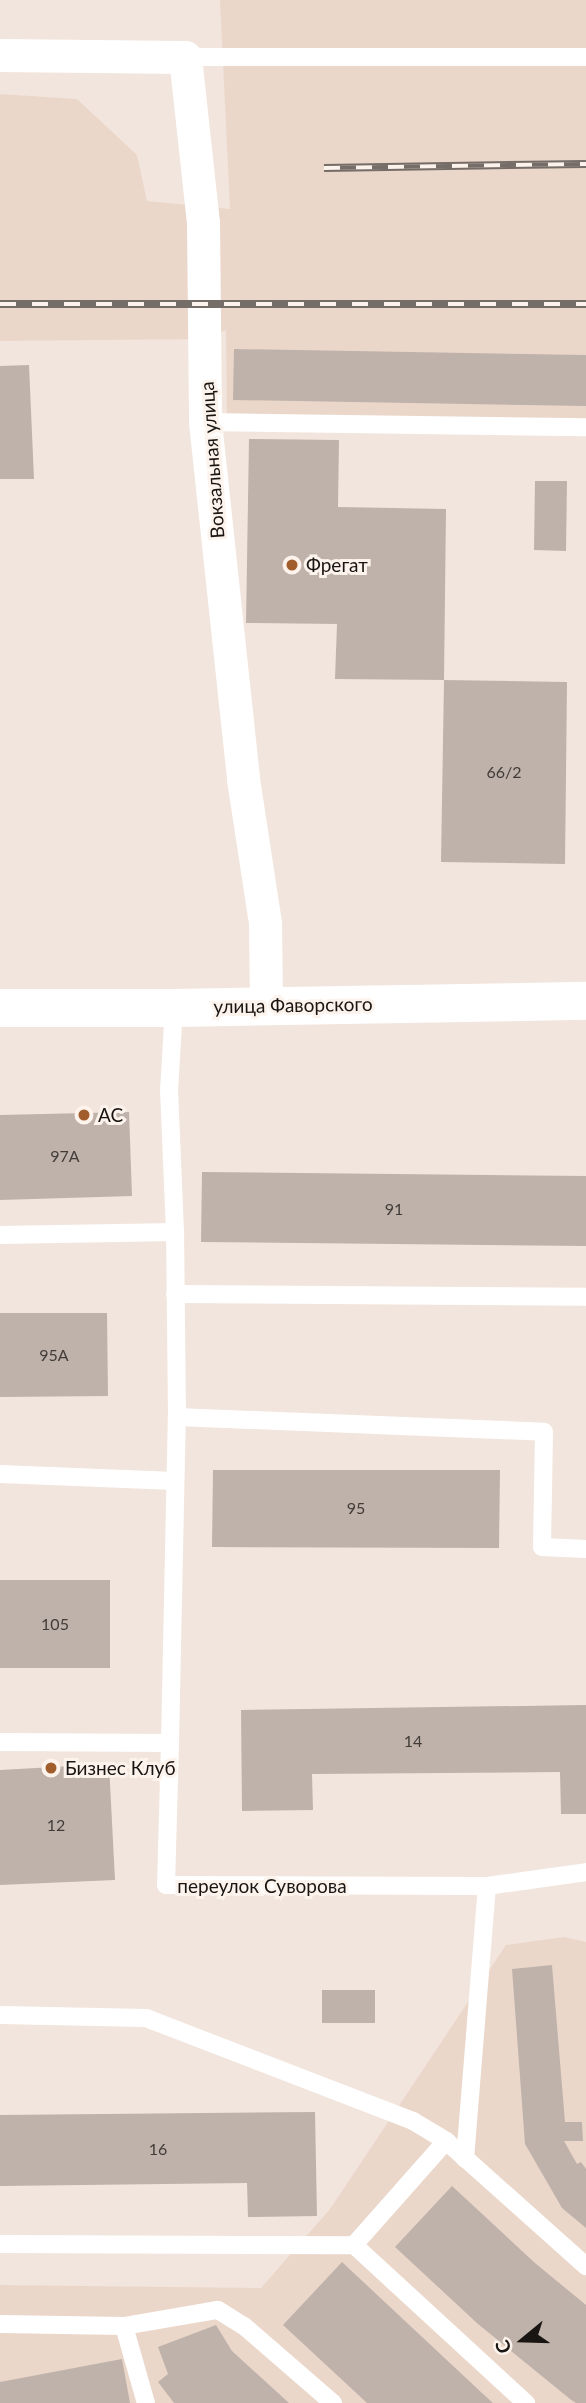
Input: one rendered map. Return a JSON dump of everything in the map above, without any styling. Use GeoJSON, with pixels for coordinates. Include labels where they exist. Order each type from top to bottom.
{"type":"FeatureCollection","features":[{"type":"Feature","properties":{"kind":"street"},"geometry":{"type":"LineString","coordinates":[[0,55],[185,57]]}},
{"type":"Feature","properties":{"kind":"street","name":"Вокзальная улица"},"geometry":{"type":"LineString","coordinates":[[185,57],[203,223],[205,422],[243,779],[265,922],[266,1005]]}},
{"type":"Feature","properties":{"kind":"street","name":"улица Фаворского"},"geometry":{"type":"LineString","coordinates":[[0,1008],[586,1001]]}},
{"type":"Feature","properties":{"kind":"lane"},"geometry":{"type":"LineString","coordinates":[[185,57],[586,57]]}},
{"type":"Feature","properties":{"kind":"lane"},"geometry":{"type":"LineString","coordinates":[[205,422],[586,427]]}},
{"type":"Feature","properties":{"kind":"lane"},"geometry":{"type":"LineString","coordinates":[[0,1742],[170,1743],[177,1417],[175,1232],[169,1091],[174,1008]]}},
{"type":"Feature","properties":{"kind":"lane"},"geometry":{"type":"LineString","coordinates":[[0,1236],[175,1232]]}},
{"type":"Feature","properties":{"kind":"lane"},"geometry":{"type":"LineString","coordinates":[[175,1294],[586,1297]]}},
{"type":"Feature","properties":{"kind":"lane"},"geometry":{"type":"LineString","coordinates":[[177,1417],[544,1432],[542,1547],[586,1549]]}},
{"type":"Feature","properties":{"kind":"lane"},"geometry":{"type":"LineString","coordinates":[[0,1474],[175,1481]]}},
{"type":"Feature","properties":{"kind":"lane","name":"переулок Суворова"},"geometry":{"type":"LineString","coordinates":[[170,1743],[166,1885],[487,1886],[586,1872]]}},
{"type":"Feature","properties":{"kind":"lane"},"geometry":{"type":"LineString","coordinates":[[465,2159],[487,1886]]}},
{"type":"Feature","properties":{"kind":"lane"},"geometry":{"type":"LineString","coordinates":[[0,2015],[146,2018],[412,2121],[446,2141],[586,2266]]}},
{"type":"Feature","properties":{"kind":"lane"},"geometry":{"type":"LineString","coordinates":[[354,2245],[446,2141]]}},
{"type":"Feature","properties":{"kind":"lane"},"geometry":{"type":"LineString","coordinates":[[0,2244],[354,2245],[526,2403]]}},
{"type":"Feature","properties":{"kind":"lane"},"geometry":{"type":"LineString","coordinates":[[0,2324],[124,2326],[219,2310],[244,2326],[333,2403]]}},
{"type":"Feature","properties":{"kind":"lane"},"geometry":{"type":"LineString","coordinates":[[124,2326],[146,2403]]}},
{"type":"Feature","properties":{"kind":"shaded area"},"geometry":{"type":"Polygon","coordinates":[[[220,0],[586,0],[586,427],[227,422],[226,330],[206,339],[0,341],[0,94],[77,99],[137,155],[147,201],[230,209],[220,0]]]}},
{"type":"Feature","properties":{"kind":"shaded area"},"geometry":{"type":"Polygon","coordinates":[[[564,1937],[586,1942],[586,2403],[0,2403],[0,2285],[261,2288],[330,2209],[506,1945],[564,1937]]]}},
{"type":"Feature","properties":{"kind":"building"},"geometry":{"type":"Polygon","coordinates":[[[234,349],[586,355],[586,406],[233,400],[234,349]]]}},
{"type":"Feature","properties":{"kind":"building"},"geometry":{"type":"Polygon","coordinates":[[[29,365],[34,479],[0,479],[0,366],[29,365]]]}},
{"type":"Feature","properties":{"kind":"building"},"geometry":{"type":"Polygon","coordinates":[[[249,439],[339,440],[338,507],[446,509],[444,680],[335,679],[337,624],[246,623],[249,439]]]}},
{"type":"Feature","properties":{"kind":"building"},"geometry":{"type":"Polygon","coordinates":[[[535,481],[567,481],[566,551],[534,550],[535,481]]]}},
{"type":"Feature","properties":{"kind":"building"},"geometry":{"type":"Polygon","coordinates":[[[444,680],[567,682],[565,864],[441,862],[444,680]]]}},
{"type":"Feature","properties":{"kind":"building"},"geometry":{"type":"Polygon","coordinates":[[[129,1112],[132,1196],[0,1200],[0,1115],[129,1112]]]}},
{"type":"Feature","properties":{"kind":"building"},"geometry":{"type":"Polygon","coordinates":[[[202,1172],[586,1176],[586,1246],[201,1242],[202,1172]]]}},
{"type":"Feature","properties":{"kind":"building"},"geometry":{"type":"Polygon","coordinates":[[[0,1313],[107,1313],[108,1396],[0,1397],[0,1313]]]}},
{"type":"Feature","properties":{"kind":"building"},"geometry":{"type":"Polygon","coordinates":[[[213,1470],[500,1470],[499,1548],[212,1547],[213,1470]]]}},
{"type":"Feature","properties":{"kind":"building"},"geometry":{"type":"Polygon","coordinates":[[[0,1580],[110,1580],[110,1668],[0,1668],[0,1580]]]}},
{"type":"Feature","properties":{"kind":"building"},"geometry":{"type":"Polygon","coordinates":[[[586,1705],[586,1814],[561,1814],[560,1772],[312,1774],[313,1810],[242,1811],[241,1710],[586,1705]]]}},
{"type":"Feature","properties":{"kind":"building"},"geometry":{"type":"Polygon","coordinates":[[[109,1764],[115,1880],[0,1885],[0,1770],[109,1764]]]}},
{"type":"Feature","properties":{"kind":"building"},"geometry":{"type":"Polygon","coordinates":[[[552,1965],[565,2122],[582,2122],[583,2141],[564,2141],[577,2164],[581,2162],[586,2169],[586,2228],[562,2208],[525,2144],[512,1969],[552,1965]]]}},
{"type":"Feature","properties":{"kind":"building"},"geometry":{"type":"Polygon","coordinates":[[[322,1990],[375,1990],[375,2023],[322,2023],[322,1990]]]}},
{"type":"Feature","properties":{"kind":"building"},"geometry":{"type":"Polygon","coordinates":[[[315,2112],[317,2216],[248,2217],[247,2183],[0,2186],[0,2115],[315,2112]]]}},
{"type":"Feature","properties":{"kind":"building"},"geometry":{"type":"Polygon","coordinates":[[[452,2186],[535,2263],[586,2305],[586,2403],[576,2403],[570,2399],[478,2324],[395,2247],[452,2186]]]}},
{"type":"Feature","properties":{"kind":"building"},"geometry":{"type":"Polygon","coordinates":[[[342,2262],[493,2403],[367,2403],[283,2325],[342,2262]]]}},
{"type":"Feature","properties":{"kind":"building"},"geometry":{"type":"Polygon","coordinates":[[[216,2325],[232,2351],[289,2403],[174,2403],[158,2382],[168,2374],[158,2347],[216,2325]]]}},
{"type":"Feature","properties":{"kind":"building"},"geometry":{"type":"Polygon","coordinates":[[[122,2359],[130,2403],[0,2403],[0,2382],[122,2359]]]}},
{"type":"Feature","properties":{"kind":"railway"},"geometry":{"type":"LineString","coordinates":[[324,168],[586,164]]}},
{"type":"Feature","properties":{"kind":"railway"},"geometry":{"type":"LineString","coordinates":[[0,304],[586,304]]}},
{"type":"Feature","properties":{"kind":"place","name":"Фрегат"},"geometry":{"type":"Point","coordinates":[292,565]}},
{"type":"Feature","properties":{"kind":"place","name":"АС"},"geometry":{"type":"Point","coordinates":[84,1115]}},
{"type":"Feature","properties":{"kind":"place","name":"Бизнес Клуб"},"geometry":{"type":"Point","coordinates":[51,1768]}}]}
